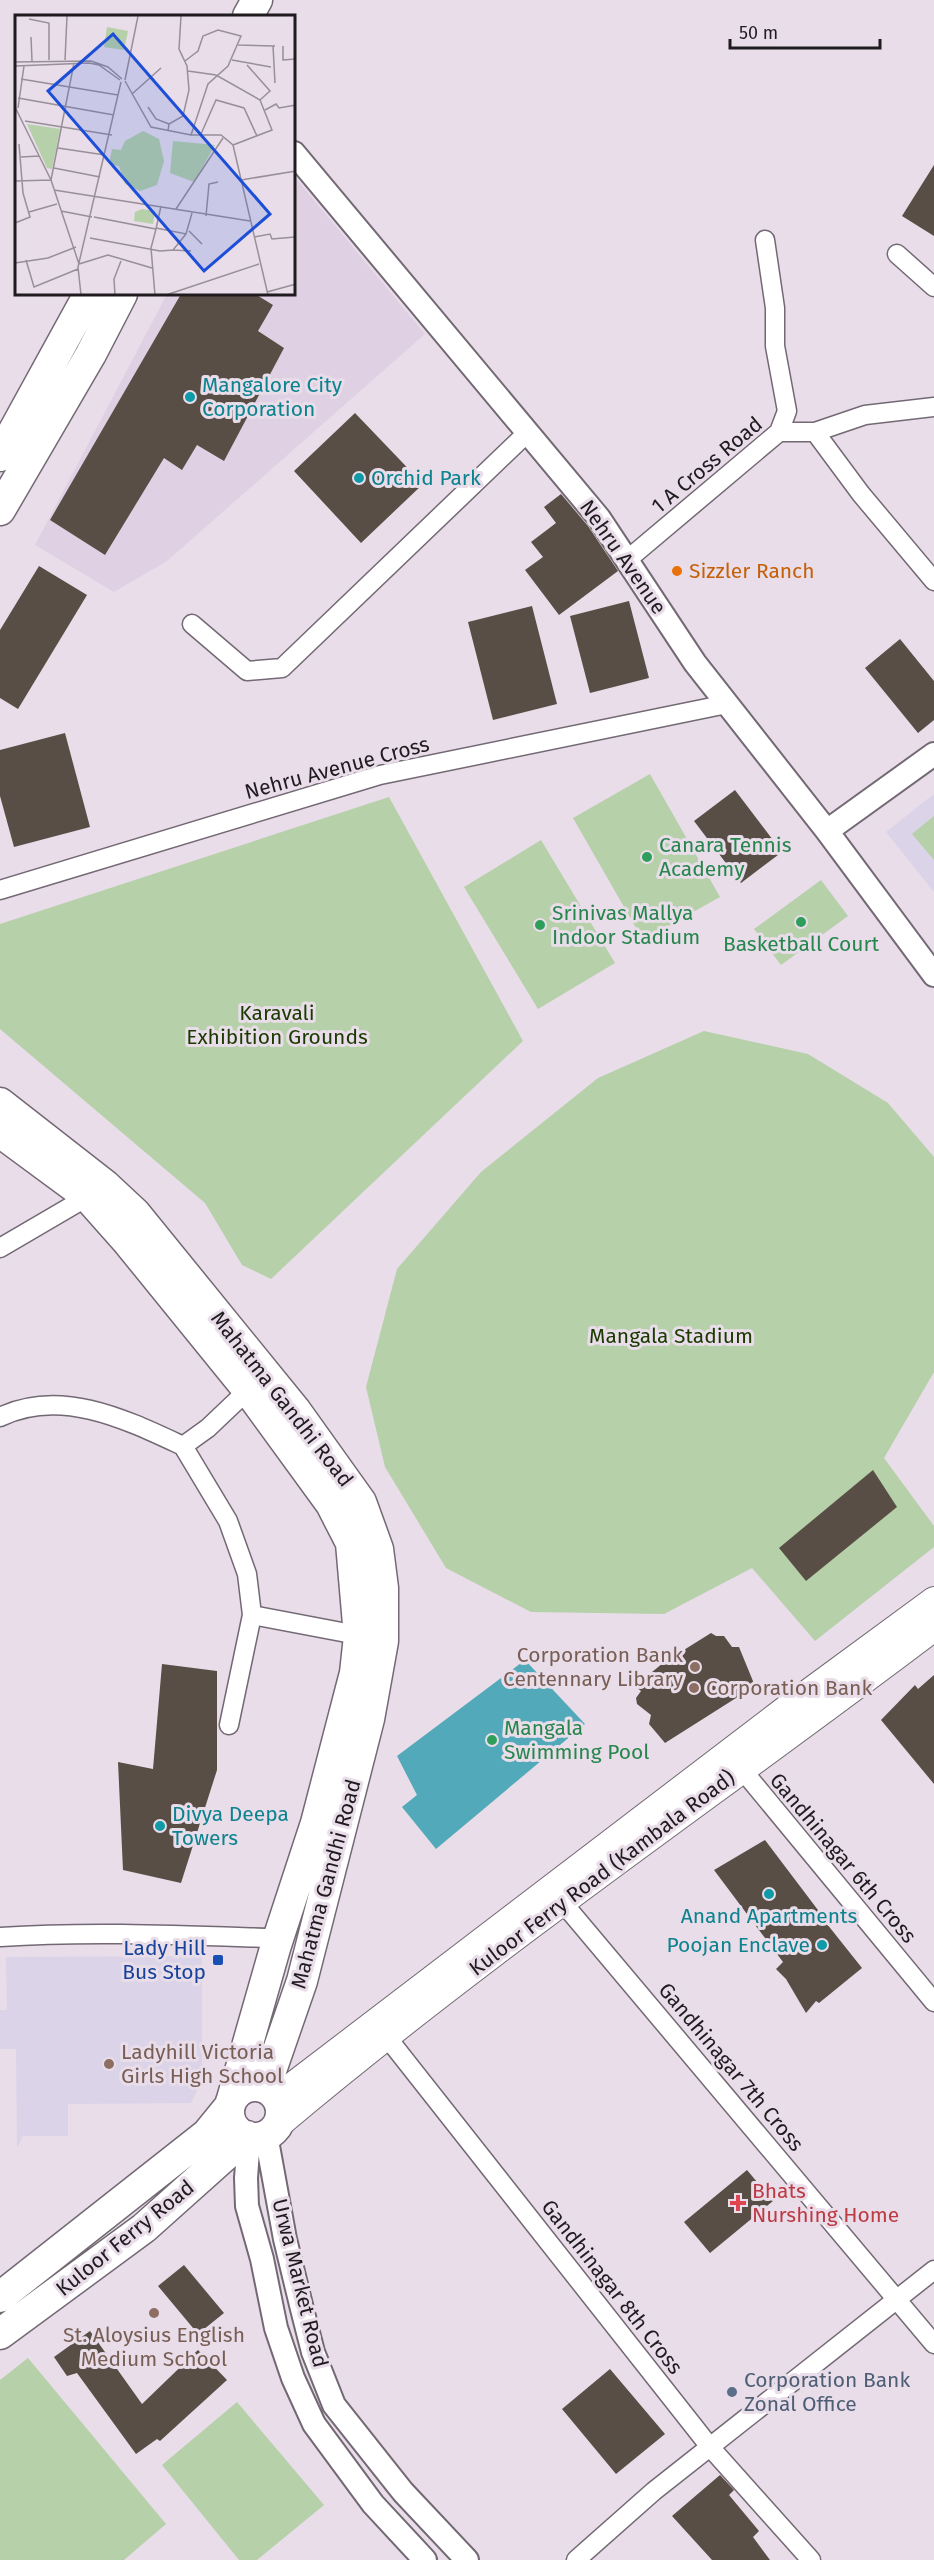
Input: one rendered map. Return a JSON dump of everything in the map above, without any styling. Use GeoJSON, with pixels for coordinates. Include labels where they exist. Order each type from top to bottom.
{"type":"FeatureCollection","features":[{"type":"Feature","properties":{"kind":"main road"},"geometry":{"type":"LineString","coordinates":[[249,15],[257,0]]}},
{"type":"Feature","properties":{"kind":"main road"},"geometry":{"type":"LineString","coordinates":[[269,15],[276,0]]}},
{"type":"Feature","properties":{"kind":"main road"},"geometry":{"type":"LineString","coordinates":[[5,479],[42,383],[88,296]]}},
{"type":"Feature","properties":{"kind":"main road"},"geometry":{"type":"LineString","coordinates":[[5,479],[91,354],[121,296]]}},
{"type":"Feature","properties":{"kind":"main road"},"geometry":{"type":"LineString","coordinates":[[0,410],[42,383]]}},
{"type":"Feature","properties":{"kind":"main road","name":"Mahatma Gandhi Road"},"geometry":{"type":"LineString","coordinates":[[0,1103],[97,1191],[127,1241],[248,1390],[331,1504],[351,1544],[371,1637],[369,1719],[302,1981],[263,2120]]}},
{"type":"Feature","properties":{"kind":"main road","name":"Mahatma Gandhi Road"},"geometry":{"type":"LineString","coordinates":[[0,1132],[135,1213],[296,1410],[361,1502],[378,1549],[383,1588],[371,1637],[356,1673],[322,1800],[276,1945],[230,2103]]}},
{"type":"Feature","properties":{"kind":"main road","name":"Kuloor Ferry Road (Kambala Road)"},"geometry":{"type":"LineString","coordinates":[[263,2120],[386,2036],[563,1903],[934,1600]]}},
{"type":"Feature","properties":{"kind":"main road","name":"Kuloor Ferry Road (Kambala Road)"},"geometry":{"type":"LineString","coordinates":[[263,2120],[735,1761],[930,1638]]}},
{"type":"Feature","properties":{"kind":"main road"},"geometry":{"type":"LineString","coordinates":[[258,2086],[263,2120],[236,2130],[231,2122],[230,2103],[243,2088],[258,2086]]}},
{"type":"Feature","properties":{"kind":"main road","name":"Kuloor Ferry Road"},"geometry":{"type":"LineString","coordinates":[[0,2297],[207,2134],[230,2103]]}},
{"type":"Feature","properties":{"kind":"main road","name":"Kuloor Ferry Road"},"geometry":{"type":"LineString","coordinates":[[0,2334],[144,2228],[263,2120]]}},
{"type":"Feature","properties":{"kind":"street","name":"Nehru Avenue"},"geometry":{"type":"LineString","coordinates":[[296,155],[598,518],[695,663],[827,831],[934,975]]}},
{"type":"Feature","properties":{"kind":"street"},"geometry":{"type":"LineString","coordinates":[[765,240],[775,308],[775,346],[787,411],[779,432]]}},
{"type":"Feature","properties":{"kind":"street"},"geometry":{"type":"LineString","coordinates":[[897,255],[934,287]]}},
{"type":"Feature","properties":{"kind":"street","name":"1 A Cross Road"},"geometry":{"type":"LineString","coordinates":[[627,560],[779,432],[815,432],[865,415],[934,407]]}},
{"type":"Feature","properties":{"kind":"street"},"geometry":{"type":"LineString","coordinates":[[815,432],[861,494],[934,581]]}},
{"type":"Feature","properties":{"kind":"street"},"geometry":{"type":"LineString","coordinates":[[192,624],[247,671],[282,668],[527,433]]}},
{"type":"Feature","properties":{"kind":"street","name":"Nehru Avenue Cross"},"geometry":{"type":"LineString","coordinates":[[0,890],[380,775],[727,704]]}},
{"type":"Feature","properties":{"kind":"street"},"geometry":{"type":"LineString","coordinates":[[827,831],[934,754]]}},
{"type":"Feature","properties":{"kind":"street"},"geometry":{"type":"LineString","coordinates":[[0,1248],[97,1191]]}},
{"type":"Feature","properties":{"kind":"street"},"geometry":{"type":"LineString","coordinates":[[183,1446],[248,1390]]}},
{"type":"Feature","properties":{"kind":"street"},"geometry":{"type":"LineString","coordinates":[[0,1417],[31,1406],[76,1407],[126,1419],[183,1446],[228,1521],[247,1574],[252,1615],[229,1725]]}},
{"type":"Feature","properties":{"kind":"street"},"geometry":{"type":"LineString","coordinates":[[252,1615],[371,1637]]}},
{"type":"Feature","properties":{"kind":"street","name":"Gandhinagar 6th Cross"},"geometry":{"type":"LineString","coordinates":[[735,1761],[934,2002]]}},
{"type":"Feature","properties":{"kind":"street","name":"Gandhinagar 7th Cross"},"geometry":{"type":"LineString","coordinates":[[563,1903],[898,2298],[934,2344]]}},
{"type":"Feature","properties":{"kind":"street"},"geometry":{"type":"LineString","coordinates":[[0,1937],[39,1934],[187,1935],[268,1938],[276,1945]]}},
{"type":"Feature","properties":{"kind":"street","name":"Gandhinagar 8th Cross"},"geometry":{"type":"LineString","coordinates":[[386,2036],[710,2446],[811,2560]]}},
{"type":"Feature","properties":{"kind":"street"},"geometry":{"type":"LineString","coordinates":[[263,2120],[246,2178],[248,2206],[276,2328],[293,2378],[314,2424],[373,2504],[425,2560]]}},
{"type":"Feature","properties":{"kind":"street","name":"Urwa Market Road"},"geometry":{"type":"LineString","coordinates":[[263,2120],[285,2239],[313,2352],[334,2405],[396,2484],[467,2560]]}},
{"type":"Feature","properties":{"kind":"street"},"geometry":{"type":"LineString","coordinates":[[576,2560],[654,2490],[934,2270]]}},
{"type":"Feature","properties":{"kind":"street"},"geometry":{"type":"LineString","coordinates":[[373,2504],[396,2484]]}},
{"type":"Feature","properties":{"kind":"shaded area"},"geometry":{"type":"Polygon","coordinates":[[[296,178],[425,334],[167,561],[114,592],[35,545],[166,296],[296,296],[296,178]]]}},
{"type":"Feature","properties":{"kind":"shaded area"},"geometry":{"type":"Polygon","coordinates":[[[934,794],[934,892],[886,832],[934,794]]]}},
{"type":"Feature","properties":{"kind":"shaded area","name":"Ladyhill Victoria Girls High School"},"geometry":{"type":"Polygon","coordinates":[[[202,1956],[202,2080],[191,2103],[68,2104],[68,2136],[23,2136],[17,2148],[16,2049],[0,2049],[0,2010],[7,2010],[6,1957],[202,1956]]]}},
{"type":"Feature","properties":{"kind":"green space","name":"Canara Tennis Academy"},"geometry":{"type":"Polygon","coordinates":[[[650,774],[720,897],[643,940],[573,818],[650,774]]]}},
{"type":"Feature","properties":{"kind":"green space","name":"Karavali Exhibition Grounds"},"geometry":{"type":"Polygon","coordinates":[[[389,797],[523,1041],[271,1279],[242,1265],[205,1203],[0,1029],[0,924],[389,797]]]}},
{"type":"Feature","properties":{"kind":"green space"},"geometry":{"type":"Polygon","coordinates":[[[934,816],[934,860],[912,834],[934,816]]]}},
{"type":"Feature","properties":{"kind":"green space","name":"Srinivas Mallya Indoor Stadium"},"geometry":{"type":"Polygon","coordinates":[[[541,840],[615,963],[538,1009],[464,887],[541,840]]]}},
{"type":"Feature","properties":{"kind":"green space","name":"Basketball Court"},"geometry":{"type":"Polygon","coordinates":[[[821,880],[848,916],[781,965],[754,929],[821,880]]]}},
{"type":"Feature","properties":{"kind":"green space","name":"Mangala Stadium"},"geometry":{"type":"Polygon","coordinates":[[[704,1031],[808,1054],[888,1103],[934,1157],[934,1372],[884,1458],[934,1526],[934,1547],[815,1641],[752,1568],[664,1614],[531,1612],[446,1568],[385,1467],[366,1387],[397,1269],[481,1172],[598,1078],[704,1031]]]}},
{"type":"Feature","properties":{"kind":"green space"},"geometry":{"type":"Polygon","coordinates":[[[28,2358],[166,2524],[124,2560],[0,2560],[0,2380],[28,2358]]]}},
{"type":"Feature","properties":{"kind":"green space"},"geometry":{"type":"Polygon","coordinates":[[[237,2402],[324,2505],[257,2560],[239,2560],[162,2465],[237,2402]]]}},
{"type":"Feature","properties":{"kind":"water","name":"Mangala Swimming Pool"},"geometry":{"type":"Polygon","coordinates":[[[525,1660],[585,1724],[436,1849],[402,1807],[417,1795],[397,1756],[525,1660]]]}},
{"type":"Feature","properties":{"kind":"building"},"geometry":{"type":"Polygon","coordinates":[[[934,165],[934,236],[902,216],[934,165]]]}},
{"type":"Feature","properties":{"kind":"building","name":"Mangalore City Corporation"},"geometry":{"type":"Polygon","coordinates":[[[180,296],[258,296],[273,305],[258,331],[284,348],[224,461],[197,445],[182,470],[164,458],[105,555],[50,520],[180,296]]]}},
{"type":"Feature","properties":{"kind":"building","name":"Orchid Park"},"geometry":{"type":"Polygon","coordinates":[[[355,413],[423,484],[361,543],[294,471],[355,413]]]}},
{"type":"Feature","properties":{"kind":"building"},"geometry":{"type":"Polygon","coordinates":[[[561,494],[588,526],[618,571],[559,615],[525,570],[543,557],[531,542],[556,523],[544,507],[561,494]]]}},
{"type":"Feature","properties":{"kind":"building"},"geometry":{"type":"Polygon","coordinates":[[[39,566],[87,595],[18,709],[0,698],[0,630],[39,566]]]}},
{"type":"Feature","properties":{"kind":"building"},"geometry":{"type":"Polygon","coordinates":[[[629,601],[649,678],[590,693],[570,616],[629,601]]]}},
{"type":"Feature","properties":{"kind":"building"},"geometry":{"type":"Polygon","coordinates":[[[532,606],[557,704],[493,720],[468,622],[532,606]]]}},
{"type":"Feature","properties":{"kind":"building"},"geometry":{"type":"Polygon","coordinates":[[[900,639],[934,681],[934,720],[918,733],[865,668],[900,639]]]}},
{"type":"Feature","properties":{"kind":"building"},"geometry":{"type":"Polygon","coordinates":[[[65,733],[90,827],[14,847],[0,796],[0,750],[65,733]]]}},
{"type":"Feature","properties":{"kind":"building"},"geometry":{"type":"Polygon","coordinates":[[[735,790],[782,852],[741,883],[694,821],[735,790]]]}},
{"type":"Feature","properties":{"kind":"building"},"geometry":{"type":"Polygon","coordinates":[[[873,1470],[897,1507],[806,1581],[779,1548],[873,1470]]]}},
{"type":"Feature","properties":{"kind":"building","name":"Corporation Bank"},"geometry":{"type":"Polygon","coordinates":[[[711,1633],[724,1636],[732,1647],[739,1647],[755,1686],[665,1743],[649,1724],[651,1715],[637,1704],[636,1698],[641,1691],[635,1686],[663,1663],[711,1633]]]}},
{"type":"Feature","properties":{"kind":"building"},"geometry":{"type":"Polygon","coordinates":[[[162,1664],[217,1671],[217,1770],[181,1883],[123,1870],[118,1762],[153,1769],[162,1664]]]}},
{"type":"Feature","properties":{"kind":"building"},"geometry":{"type":"Polygon","coordinates":[[[934,1675],[934,1784],[881,1720],[915,1685],[918,1689],[934,1675]]]}},
{"type":"Feature","properties":{"kind":"building"},"geometry":{"type":"Polygon","coordinates":[[[765,1840],[862,1968],[819,2003],[816,2001],[806,2013],[786,1979],[776,1969],[783,1962],[714,1870],[765,1840]]]}},
{"type":"Feature","properties":{"kind":"building"},"geometry":{"type":"Polygon","coordinates":[[[747,2170],[773,2201],[710,2253],[684,2222],[747,2170]]]}},
{"type":"Feature","properties":{"kind":"building"},"geometry":{"type":"Polygon","coordinates":[[[184,2265],[224,2313],[198,2334],[158,2286],[184,2265]]]}},
{"type":"Feature","properties":{"kind":"building"},"geometry":{"type":"Polygon","coordinates":[[[90,2331],[142,2404],[198,2350],[227,2380],[160,2441],[157,2439],[136,2454],[77,2373],[67,2376],[54,2357],[90,2331]]]}},
{"type":"Feature","properties":{"kind":"building"},"geometry":{"type":"Polygon","coordinates":[[[610,2369],[665,2434],[616,2474],[562,2409],[610,2369]]]}},
{"type":"Feature","properties":{"kind":"building"},"geometry":{"type":"Polygon","coordinates":[[[720,2475],[734,2490],[729,2495],[759,2531],[753,2537],[770,2560],[712,2560],[672,2516],[720,2475]]]}},
{"type":"Feature","properties":{"kind":"place","name":"Mangalore City Corporation"},"geometry":{"type":"Point","coordinates":[190,397]}},
{"type":"Feature","properties":{"kind":"place","name":"Orchid Park"},"geometry":{"type":"Point","coordinates":[359,478]}},
{"type":"Feature","properties":{"kind":"place","name":"Sizzler Ranch"},"geometry":{"type":"Point","coordinates":[677,571]}},
{"type":"Feature","properties":{"kind":"place","name":"Canara Tennis Academy"},"geometry":{"type":"Point","coordinates":[647,857]}},
{"type":"Feature","properties":{"kind":"place","name":"Basketball Court"},"geometry":{"type":"Point","coordinates":[801,922]}},
{"type":"Feature","properties":{"kind":"place","name":"Srinivas Mallya Indoor Stadium"},"geometry":{"type":"Point","coordinates":[540,925]}},
{"type":"Feature","properties":{"kind":"place","name":"Corporation Bank Centennary Library"},"geometry":{"type":"Point","coordinates":[695,1667]}},
{"type":"Feature","properties":{"kind":"place","name":"Corporation Bank"},"geometry":{"type":"Point","coordinates":[694,1688]}},
{"type":"Feature","properties":{"kind":"place","name":"Mangala Swimming Pool"},"geometry":{"type":"Point","coordinates":[492,1740]}},
{"type":"Feature","properties":{"kind":"place","name":"Divya Deepa Towers"},"geometry":{"type":"Point","coordinates":[160,1826]}},
{"type":"Feature","properties":{"kind":"place","name":"Anand Apartments"},"geometry":{"type":"Point","coordinates":[769,1894]}},
{"type":"Feature","properties":{"kind":"place","name":"Poojan Enclave"},"geometry":{"type":"Point","coordinates":[822,1945]}},
{"type":"Feature","properties":{"kind":"place","name":"Lady Hill Bus Stop"},"geometry":{"type":"Point","coordinates":[218,1960]}},
{"type":"Feature","properties":{"kind":"place","name":"Ladyhill Victoria Girls High School"},"geometry":{"type":"Point","coordinates":[109,2064]}},
{"type":"Feature","properties":{"kind":"place","name":"Bhats Nurshing Home"},"geometry":{"type":"Point","coordinates":[738,2203]}},
{"type":"Feature","properties":{"kind":"place","name":"St. Aloysius English Medium School"},"geometry":{"type":"Point","coordinates":[154,2313]}},
{"type":"Feature","properties":{"kind":"place","name":"Corporation Bank Zonal Office"},"geometry":{"type":"Point","coordinates":[732,2392]}}]}
